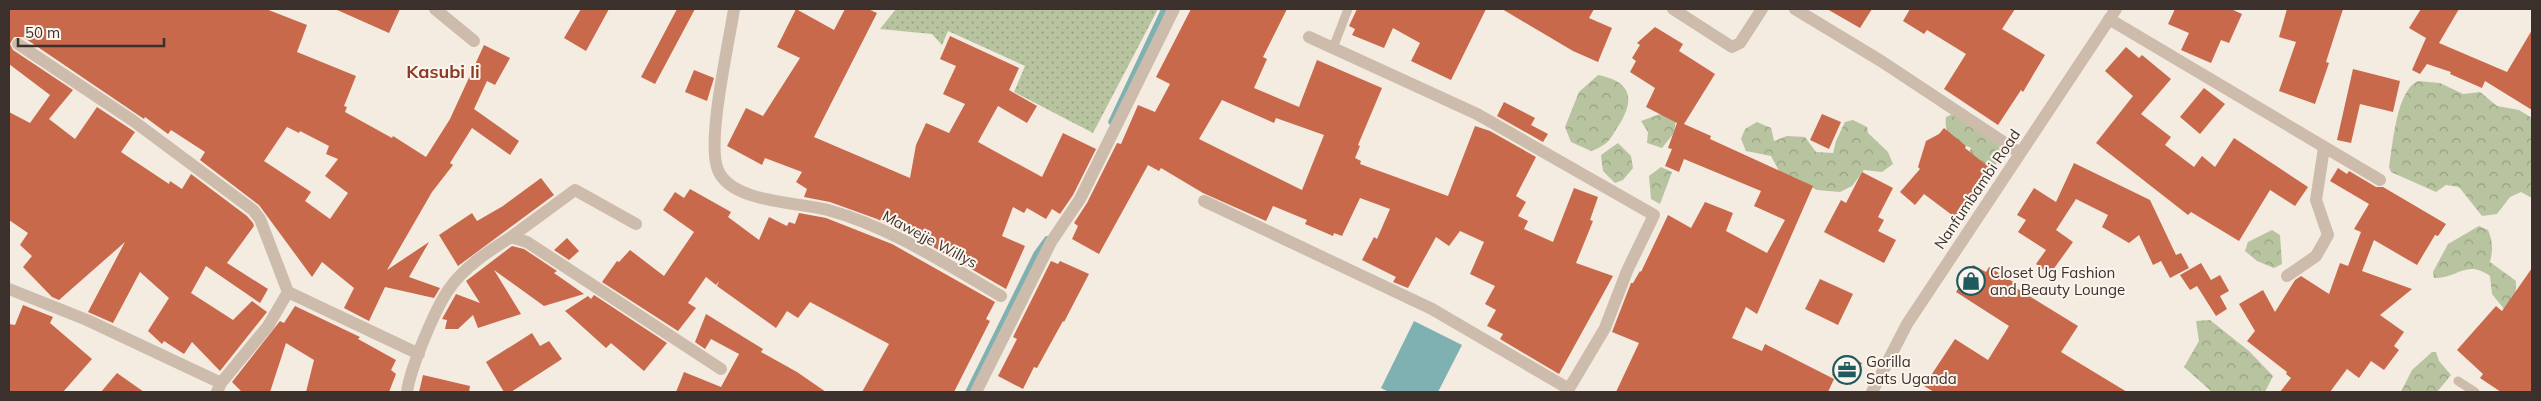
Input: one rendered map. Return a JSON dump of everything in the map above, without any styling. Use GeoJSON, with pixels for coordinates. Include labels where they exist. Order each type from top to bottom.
{"type":"FeatureCollection","features":[{"type":"Feature","properties":{"kind":"street"},"geometry":{"type":"LineString","coordinates":[[435,9],[474,41]]}},
{"type":"Feature","properties":{"kind":"street","name":"Mawejje Willys"},"geometry":{"type":"LineString","coordinates":[[734,9],[715,126],[714,159],[718,172],[742,191],[770,202],[828,210],[887,232],[1001,296]]}},
{"type":"Feature","properties":{"kind":"street"},"geometry":{"type":"LineString","coordinates":[[976,392],[1051,242],[1080,199],[1174,9]]}},
{"type":"Feature","properties":{"kind":"street"},"geometry":{"type":"LineString","coordinates":[[1673,9],[1732,47],[1740,44],[1762,9]]}},
{"type":"Feature","properties":{"kind":"street"},"geometry":{"type":"LineString","coordinates":[[1795,9],[1882,61],[2020,153]]}},
{"type":"Feature","properties":{"kind":"street"},"geometry":{"type":"LineString","coordinates":[[2112,14],[2324,148],[2380,180]]}},
{"type":"Feature","properties":{"kind":"street","name":"Nanfumbambi Road"},"geometry":{"type":"LineString","coordinates":[[1872,392],[1907,324],[2112,14]]}},
{"type":"Feature","properties":{"kind":"street"},"geometry":{"type":"LineString","coordinates":[[1204,201],[1432,309],[1568,391],[1605,328],[1627,271],[1654,215],[1477,114],[1309,37]]}},
{"type":"Feature","properties":{"kind":"street"},"geometry":{"type":"LineString","coordinates":[[18,44],[152,134],[253,210],[260,219],[288,292],[419,354]]}},
{"type":"Feature","properties":{"kind":"street"},"geometry":{"type":"LineString","coordinates":[[2287,276],[2316,256],[2328,235],[2316,200],[2324,148]]}},
{"type":"Feature","properties":{"kind":"street"},"geometry":{"type":"LineString","coordinates":[[407,392],[412,366],[449,288],[481,257],[575,190],[636,224]]}},
{"type":"Feature","properties":{"kind":"street"},"geometry":{"type":"LineString","coordinates":[[511,237],[527,242],[721,369]]}},
{"type":"Feature","properties":{"kind":"street"},"geometry":{"type":"LineString","coordinates":[[9,289],[87,320],[219,388],[268,326],[288,292]]}},
{"type":"Feature","properties":{"kind":"lane"},"geometry":{"type":"LineString","coordinates":[[1332,48],[1348,9]]}},
{"type":"Feature","properties":{"kind":"lane"},"geometry":{"type":"LineString","coordinates":[[2458,381],[2475,392]]}},
{"type":"Feature","properties":{"kind":"green space"},"geometry":{"type":"Polygon","coordinates":[[[896,9],[1158,9],[1093,133],[1014,92],[1025,66],[948,31],[942,45],[932,34],[880,29],[896,9]]]}},
{"type":"Feature","properties":{"kind":"green space"},"geometry":{"type":"Polygon","coordinates":[[[1598,75],[1609,78],[1623,86],[1627,92],[1628,99],[1624,115],[1611,138],[1603,145],[1591,151],[1571,142],[1565,127],[1579,92],[1598,75]]]}},
{"type":"Feature","properties":{"kind":"green space"},"geometry":{"type":"Polygon","coordinates":[[[2418,81],[2440,83],[2463,94],[2480,92],[2497,106],[2519,110],[2532,118],[2532,198],[2521,192],[2510,197],[2497,214],[2482,216],[2459,187],[2446,185],[2436,192],[2391,172],[2389,167],[2400,107],[2405,95],[2418,81]]]}},
{"type":"Feature","properties":{"kind":"green space"},"geometry":{"type":"Polygon","coordinates":[[[1663,113],[1676,120],[1674,133],[1662,148],[1647,143],[1648,132],[1641,121],[1663,113]]]}},
{"type":"Feature","properties":{"kind":"green space"},"geometry":{"type":"Polygon","coordinates":[[[1955,113],[1998,143],[2002,156],[1994,167],[1964,163],[1971,148],[1952,137],[1946,123],[1946,117],[1955,113]]]}},
{"type":"Feature","properties":{"kind":"green space"},"geometry":{"type":"Polygon","coordinates":[[[1853,120],[1867,127],[1868,133],[1888,152],[1893,164],[1882,172],[1864,170],[1852,186],[1840,192],[1817,190],[1779,171],[1771,156],[1746,151],[1741,139],[1745,129],[1757,122],[1771,128],[1774,141],[1787,136],[1805,137],[1816,152],[1833,153],[1836,141],[1845,122],[1853,120]]]}},
{"type":"Feature","properties":{"kind":"green space"},"geometry":{"type":"Polygon","coordinates":[[[1618,143],[1631,156],[1633,168],[1623,180],[1615,183],[1603,171],[1601,155],[1618,143]]]}},
{"type":"Feature","properties":{"kind":"green space"},"geometry":{"type":"Polygon","coordinates":[[[1661,167],[1672,172],[1660,204],[1651,199],[1649,176],[1661,167]]]}},
{"type":"Feature","properties":{"kind":"green space"},"geometry":{"type":"Polygon","coordinates":[[[2479,226],[2488,230],[2490,234],[2492,254],[2490,262],[2516,281],[2515,304],[2504,309],[2492,294],[2490,276],[2481,271],[2468,269],[2442,278],[2434,278],[2433,272],[2448,244],[2479,226]]]}},
{"type":"Feature","properties":{"kind":"green space"},"geometry":{"type":"Polygon","coordinates":[[[2272,230],[2280,235],[2282,264],[2274,268],[2257,261],[2245,251],[2248,242],[2272,230]]]}},
{"type":"Feature","properties":{"kind":"green space"},"geometry":{"type":"Polygon","coordinates":[[[2210,320],[2249,351],[2273,376],[2265,392],[2212,392],[2184,367],[2199,341],[2196,321],[2210,320]]]}},
{"type":"Feature","properties":{"kind":"green space"},"geometry":{"type":"Polygon","coordinates":[[[2432,352],[2436,352],[2439,361],[2451,375],[2437,392],[2401,392],[2412,370],[2432,352]]]}},
{"type":"Feature","properties":{"kind":"water"},"geometry":{"type":"Polygon","coordinates":[[[1414,321],[1462,345],[1438,392],[1389,392],[1381,388],[1414,321]]]}},
{"type":"Feature","properties":{"kind":"building"},"geometry":{"type":"Polygon","coordinates":[[[9,9],[266,9],[307,25],[297,52],[356,76],[344,106],[347,107],[345,112],[392,138],[393,136],[426,157],[450,119],[484,45],[510,58],[495,85],[487,81],[474,109],[519,141],[510,155],[472,128],[450,163],[453,165],[432,192],[387,270],[429,242],[409,277],[440,288],[434,298],[385,287],[369,321],[344,308],[354,288],[322,262],[312,277],[259,205],[200,160],[205,152],[171,130],[168,134],[145,117],[144,119],[23,37],[14,37],[10,44],[13,50],[73,90],[49,119],[75,139],[97,107],[135,132],[121,152],[169,184],[170,181],[182,189],[191,174],[247,216],[253,223],[254,226],[227,263],[268,289],[260,303],[206,266],[191,293],[233,320],[252,301],[267,312],[220,371],[192,342],[184,354],[164,341],[162,344],[148,331],[169,298],[140,272],[113,323],[88,312],[125,242],[59,300],[52,297],[23,267],[32,256],[20,245],[28,233],[9,220],[9,112],[30,123],[50,95],[9,64],[9,9]],[[287,127],[264,161],[311,192],[305,201],[330,219],[348,193],[325,176],[338,159],[326,154],[329,146],[300,131],[299,133],[287,127]]]}},
{"type":"Feature","properties":{"kind":"building"},"geometry":{"type":"Polygon","coordinates":[[[335,9],[400,9],[389,33],[335,9]]]}},
{"type":"Feature","properties":{"kind":"building"},"geometry":{"type":"Polygon","coordinates":[[[581,9],[609,9],[586,51],[564,38],[581,9]]]}},
{"type":"Feature","properties":{"kind":"building"},"geometry":{"type":"Polygon","coordinates":[[[677,9],[695,9],[655,84],[641,77],[677,9]]]}},
{"type":"Feature","properties":{"kind":"building"},"geometry":{"type":"Polygon","coordinates":[[[796,9],[834,30],[845,9],[868,9],[877,13],[814,137],[910,178],[916,145],[926,123],[949,133],[965,104],[943,94],[956,66],[940,59],[950,36],[1019,68],[1009,90],[1037,106],[1027,123],[998,106],[978,142],[1042,177],[1063,133],[1096,149],[1073,195],[1060,214],[1052,209],[1046,219],[1027,208],[1024,213],[1013,207],[1002,236],[1025,246],[1006,289],[921,240],[877,219],[830,202],[804,197],[807,189],[796,182],[802,172],[765,158],[762,165],[727,146],[746,108],[763,116],[800,58],[777,47],[796,9]]]}},
{"type":"Feature","properties":{"kind":"building"},"geometry":{"type":"Polygon","coordinates":[[[1191,9],[1287,9],[1263,57],[1267,59],[1254,88],[1299,107],[1317,60],[1382,88],[1358,145],[1360,146],[1355,158],[1361,161],[1360,164],[1448,196],[1475,126],[1490,131],[1536,157],[1516,196],[1526,202],[1518,216],[1528,221],[1524,229],[1553,242],[1574,188],[1598,197],[1590,220],[1593,221],[1576,263],[1613,276],[1559,374],[1500,339],[1503,334],[1487,326],[1496,310],[1485,304],[1495,286],[1470,274],[1484,242],[1460,231],[1449,246],[1436,237],[1408,288],[1393,282],[1396,277],[1362,260],[1374,237],[1377,239],[1390,209],[1360,198],[1342,236],[1334,233],[1333,236],[1305,224],[1307,220],[1273,206],[1266,221],[1203,193],[1161,168],[1159,171],[1148,165],[1099,254],[1072,239],[1078,226],[1074,223],[1087,203],[1117,143],[1121,144],[1138,105],[1155,112],[1170,84],[1156,77],[1191,9]],[[1222,100],[1199,139],[1302,190],[1324,135],[1276,118],[1274,123],[1222,100]]]}},
{"type":"Feature","properties":{"kind":"building"},"geometry":{"type":"Polygon","coordinates":[[[1357,9],[1486,9],[1451,80],[1411,61],[1420,43],[1393,28],[1384,48],[1352,35],[1355,29],[1349,26],[1357,9]]]}},
{"type":"Feature","properties":{"kind":"building"},"geometry":{"type":"Polygon","coordinates":[[[1502,9],[1594,9],[1589,18],[1612,28],[1598,62],[1573,51],[1502,9]]]}},
{"type":"Feature","properties":{"kind":"building"},"geometry":{"type":"Polygon","coordinates":[[[1827,9],[1872,9],[1860,28],[1827,9]]]}},
{"type":"Feature","properties":{"kind":"building"},"geometry":{"type":"Polygon","coordinates":[[[1910,9],[2015,9],[2002,29],[2045,55],[2023,92],[2021,90],[1998,125],[1944,89],[1966,54],[1927,30],[1924,34],[1903,21],[1910,9]]]}},
{"type":"Feature","properties":{"kind":"building"},"geometry":{"type":"Polygon","coordinates":[[[2175,9],[2231,9],[2242,14],[2229,43],[2221,40],[2211,63],[2181,50],[2189,33],[2168,24],[2175,9]]]}},
{"type":"Feature","properties":{"kind":"building"},"geometry":{"type":"Polygon","coordinates":[[[2287,9],[2343,9],[2326,62],[2329,63],[2315,104],[2279,91],[2296,42],[2279,37],[2287,9]]]}},
{"type":"Feature","properties":{"kind":"building"},"geometry":{"type":"Polygon","coordinates":[[[2421,9],[2459,9],[2439,43],[2507,72],[2532,30],[2532,110],[2485,81],[2482,88],[2450,74],[2451,72],[2427,64],[2420,74],[2412,70],[2426,38],[2409,28],[2421,9]]]}},
{"type":"Feature","properties":{"kind":"building"},"geometry":{"type":"Polygon","coordinates":[[[1655,27],[1683,44],[1679,51],[1715,74],[1684,124],[1711,136],[1710,139],[1813,186],[1757,314],[1746,307],[1732,338],[1762,351],[1765,344],[1834,379],[1828,392],[1616,392],[1639,343],[1612,332],[1631,283],[1641,272],[1668,215],[1691,228],[1705,202],[1733,213],[1726,231],[1767,253],[1785,220],[1754,206],[1761,191],[1684,159],[1679,172],[1665,166],[1672,149],[1668,148],[1677,123],[1646,107],[1655,88],[1630,72],[1636,61],[1632,58],[1640,45],[1637,43],[1655,27]]]}},
{"type":"Feature","properties":{"kind":"building"},"geometry":{"type":"Polygon","coordinates":[[[2126,47],[2139,58],[2142,55],[2171,79],[2141,114],[2171,137],[2165,145],[2194,167],[2202,156],[2215,167],[2234,138],[2308,187],[2295,206],[2270,190],[2239,241],[2191,212],[2188,215],[2096,143],[2133,96],[2105,71],[2126,47]]]}},
{"type":"Feature","properties":{"kind":"building"},"geometry":{"type":"Polygon","coordinates":[[[2353,69],[2400,81],[2393,112],[2360,104],[2351,143],[2337,140],[2353,69]]]}},
{"type":"Feature","properties":{"kind":"building"},"geometry":{"type":"Polygon","coordinates":[[[694,70],[714,78],[707,101],[685,92],[694,70]]]}},
{"type":"Feature","properties":{"kind":"building"},"geometry":{"type":"Polygon","coordinates":[[[2204,88],[2225,104],[2200,134],[2180,117],[2204,88]]]}},
{"type":"Feature","properties":{"kind":"building"},"geometry":{"type":"Polygon","coordinates":[[[1504,102],[1535,118],[1531,125],[1548,134],[1543,142],[1497,116],[1504,102]]]}},
{"type":"Feature","properties":{"kind":"building"},"geometry":{"type":"Polygon","coordinates":[[[1822,114],[1841,122],[1829,149],[1810,140],[1822,114]]]}},
{"type":"Feature","properties":{"kind":"building"},"geometry":{"type":"Polygon","coordinates":[[[1944,128],[1991,169],[1956,218],[1924,194],[1915,205],[1900,192],[1920,169],[1918,167],[1926,141],[1939,134],[1944,128]]]}},
{"type":"Feature","properties":{"kind":"building"},"geometry":{"type":"Polygon","coordinates":[[[2074,163],[2150,200],[2176,255],[2181,253],[2189,268],[2170,278],[2161,261],[2153,265],[2139,235],[2129,243],[2102,227],[2108,215],[2076,199],[2056,230],[2073,242],[2050,274],[2036,264],[2046,250],[2018,232],[2026,220],[2017,215],[2034,188],[2056,202],[2074,163]]]}},
{"type":"Feature","properties":{"kind":"building"},"geometry":{"type":"Polygon","coordinates":[[[2338,168],[2347,174],[2349,171],[2376,187],[2383,187],[2446,224],[2438,236],[2435,235],[2417,265],[2374,240],[2362,271],[2412,289],[2380,315],[2404,332],[2394,346],[2399,350],[2384,370],[2371,361],[2359,378],[2347,369],[2330,392],[2280,392],[2291,378],[2286,374],[2287,372],[2247,341],[2255,331],[2239,304],[2263,290],[2275,312],[2295,280],[2301,276],[2329,294],[2340,263],[2348,266],[2361,232],[2354,229],[2369,204],[2330,181],[2338,168]]]}},
{"type":"Feature","properties":{"kind":"building"},"geometry":{"type":"Polygon","coordinates":[[[1862,172],[1893,188],[1878,217],[1884,220],[1878,231],[1896,240],[1884,263],[1824,232],[1841,200],[1846,203],[1862,172]]]}},
{"type":"Feature","properties":{"kind":"building"},"geometry":{"type":"Polygon","coordinates":[[[541,178],[554,195],[458,266],[439,235],[472,213],[477,221],[503,206],[541,178]]]}},
{"type":"Feature","properties":{"kind":"building"},"geometry":{"type":"Polygon","coordinates":[[[690,189],[731,212],[728,217],[759,240],[769,217],[787,226],[789,222],[795,224],[799,213],[826,218],[892,244],[995,302],[986,319],[990,321],[954,392],[862,392],[889,344],[810,302],[798,318],[787,311],[776,328],[717,286],[719,281],[716,285],[706,277],[688,303],[696,308],[678,331],[602,282],[617,261],[619,262],[630,250],[664,276],[694,232],[663,210],[675,192],[684,198],[690,189]]]}},
{"type":"Feature","properties":{"kind":"building"},"geometry":{"type":"Polygon","coordinates":[[[567,238],[579,251],[569,260],[554,250],[567,238]]]}},
{"type":"Feature","properties":{"kind":"building"},"geometry":{"type":"Polygon","coordinates":[[[512,246],[524,249],[557,271],[554,273],[584,294],[544,306],[494,270],[521,314],[478,328],[473,315],[458,329],[445,329],[447,320],[442,319],[456,294],[480,303],[466,281],[512,246]]]}},
{"type":"Feature","properties":{"kind":"building"},"geometry":{"type":"Polygon","coordinates":[[[1051,261],[1058,264],[1060,261],[1089,274],[1064,322],[1037,368],[1034,367],[1023,389],[998,376],[1017,339],[1013,337],[1051,261]]]}},
{"type":"Feature","properties":{"kind":"building"},"geometry":{"type":"Polygon","coordinates":[[[2201,263],[2211,280],[2220,275],[2229,291],[2220,296],[2227,309],[2216,316],[2197,286],[2190,290],[2180,275],[2201,263]]]}},
{"type":"Feature","properties":{"kind":"building"},"geometry":{"type":"Polygon","coordinates":[[[1973,265],[1986,272],[1989,267],[2015,283],[2013,286],[2078,326],[2061,352],[2127,392],[1934,392],[1924,386],[1955,339],[1988,360],[2009,326],[1956,292],[1973,265]]]}},
{"type":"Feature","properties":{"kind":"building"},"geometry":{"type":"Polygon","coordinates":[[[2532,268],[2532,392],[2501,392],[2480,378],[2483,374],[2457,350],[2496,306],[2502,311],[2532,268]]]}},
{"type":"Feature","properties":{"kind":"building"},"geometry":{"type":"Polygon","coordinates":[[[1820,279],[1853,294],[1838,325],[1805,309],[1820,279]]]}},
{"type":"Feature","properties":{"kind":"building"},"geometry":{"type":"Polygon","coordinates":[[[594,295],[667,343],[644,371],[611,343],[606,348],[565,311],[588,296],[591,299],[594,295]]]}},
{"type":"Feature","properties":{"kind":"building"},"geometry":{"type":"Polygon","coordinates":[[[23,305],[53,317],[50,323],[92,359],[63,392],[9,392],[9,324],[15,325],[23,305]]]}},
{"type":"Feature","properties":{"kind":"building"},"geometry":{"type":"Polygon","coordinates":[[[295,306],[360,337],[358,339],[396,360],[391,370],[396,374],[389,392],[306,392],[314,360],[286,343],[270,392],[242,392],[232,382],[280,321],[284,323],[295,306]]]}},
{"type":"Feature","properties":{"kind":"building"},"geometry":{"type":"Polygon","coordinates":[[[706,314],[763,349],[761,352],[797,372],[826,392],[676,392],[684,372],[721,387],[739,354],[711,339],[705,349],[695,342],[706,314]]]}},
{"type":"Feature","properties":{"kind":"building"},"geometry":{"type":"Polygon","coordinates":[[[532,333],[540,346],[549,341],[562,359],[511,392],[504,392],[486,362],[532,333]]]}},
{"type":"Feature","properties":{"kind":"building","name":"Gorilla Sats Uganda"},"geometry":{"type":"Polygon","coordinates":[[[1844,355],[1862,363],[1851,385],[1832,375],[1844,355]]]}},
{"type":"Feature","properties":{"kind":"building"},"geometry":{"type":"Polygon","coordinates":[[[117,373],[144,392],[101,392],[117,373]]]}},
{"type":"Feature","properties":{"kind":"building"},"geometry":{"type":"Polygon","coordinates":[[[423,375],[470,386],[469,392],[419,392],[423,375]]]}},
{"type":"Feature","properties":{"kind":"waterway"},"geometry":{"type":"LineString","coordinates":[[1111,122],[1164,9]]}},
{"type":"Feature","properties":{"kind":"waterway"},"geometry":{"type":"LineString","coordinates":[[968,392],[1036,254],[1047,239]]}},
{"type":"Feature","properties":{"kind":"place","name":"Closet Ug Fashion and Beauty Lounge"},"geometry":{"type":"Point","coordinates":[1971,281]}},
{"type":"Feature","properties":{"kind":"place","name":"Gorilla Sats Uganda"},"geometry":{"type":"Point","coordinates":[1847,370]}},
{"type":"Feature","properties":{"kind":"district","name":"Kasubi Ii"},"geometry":{"type":"Point","coordinates":[443,71]}}]}
